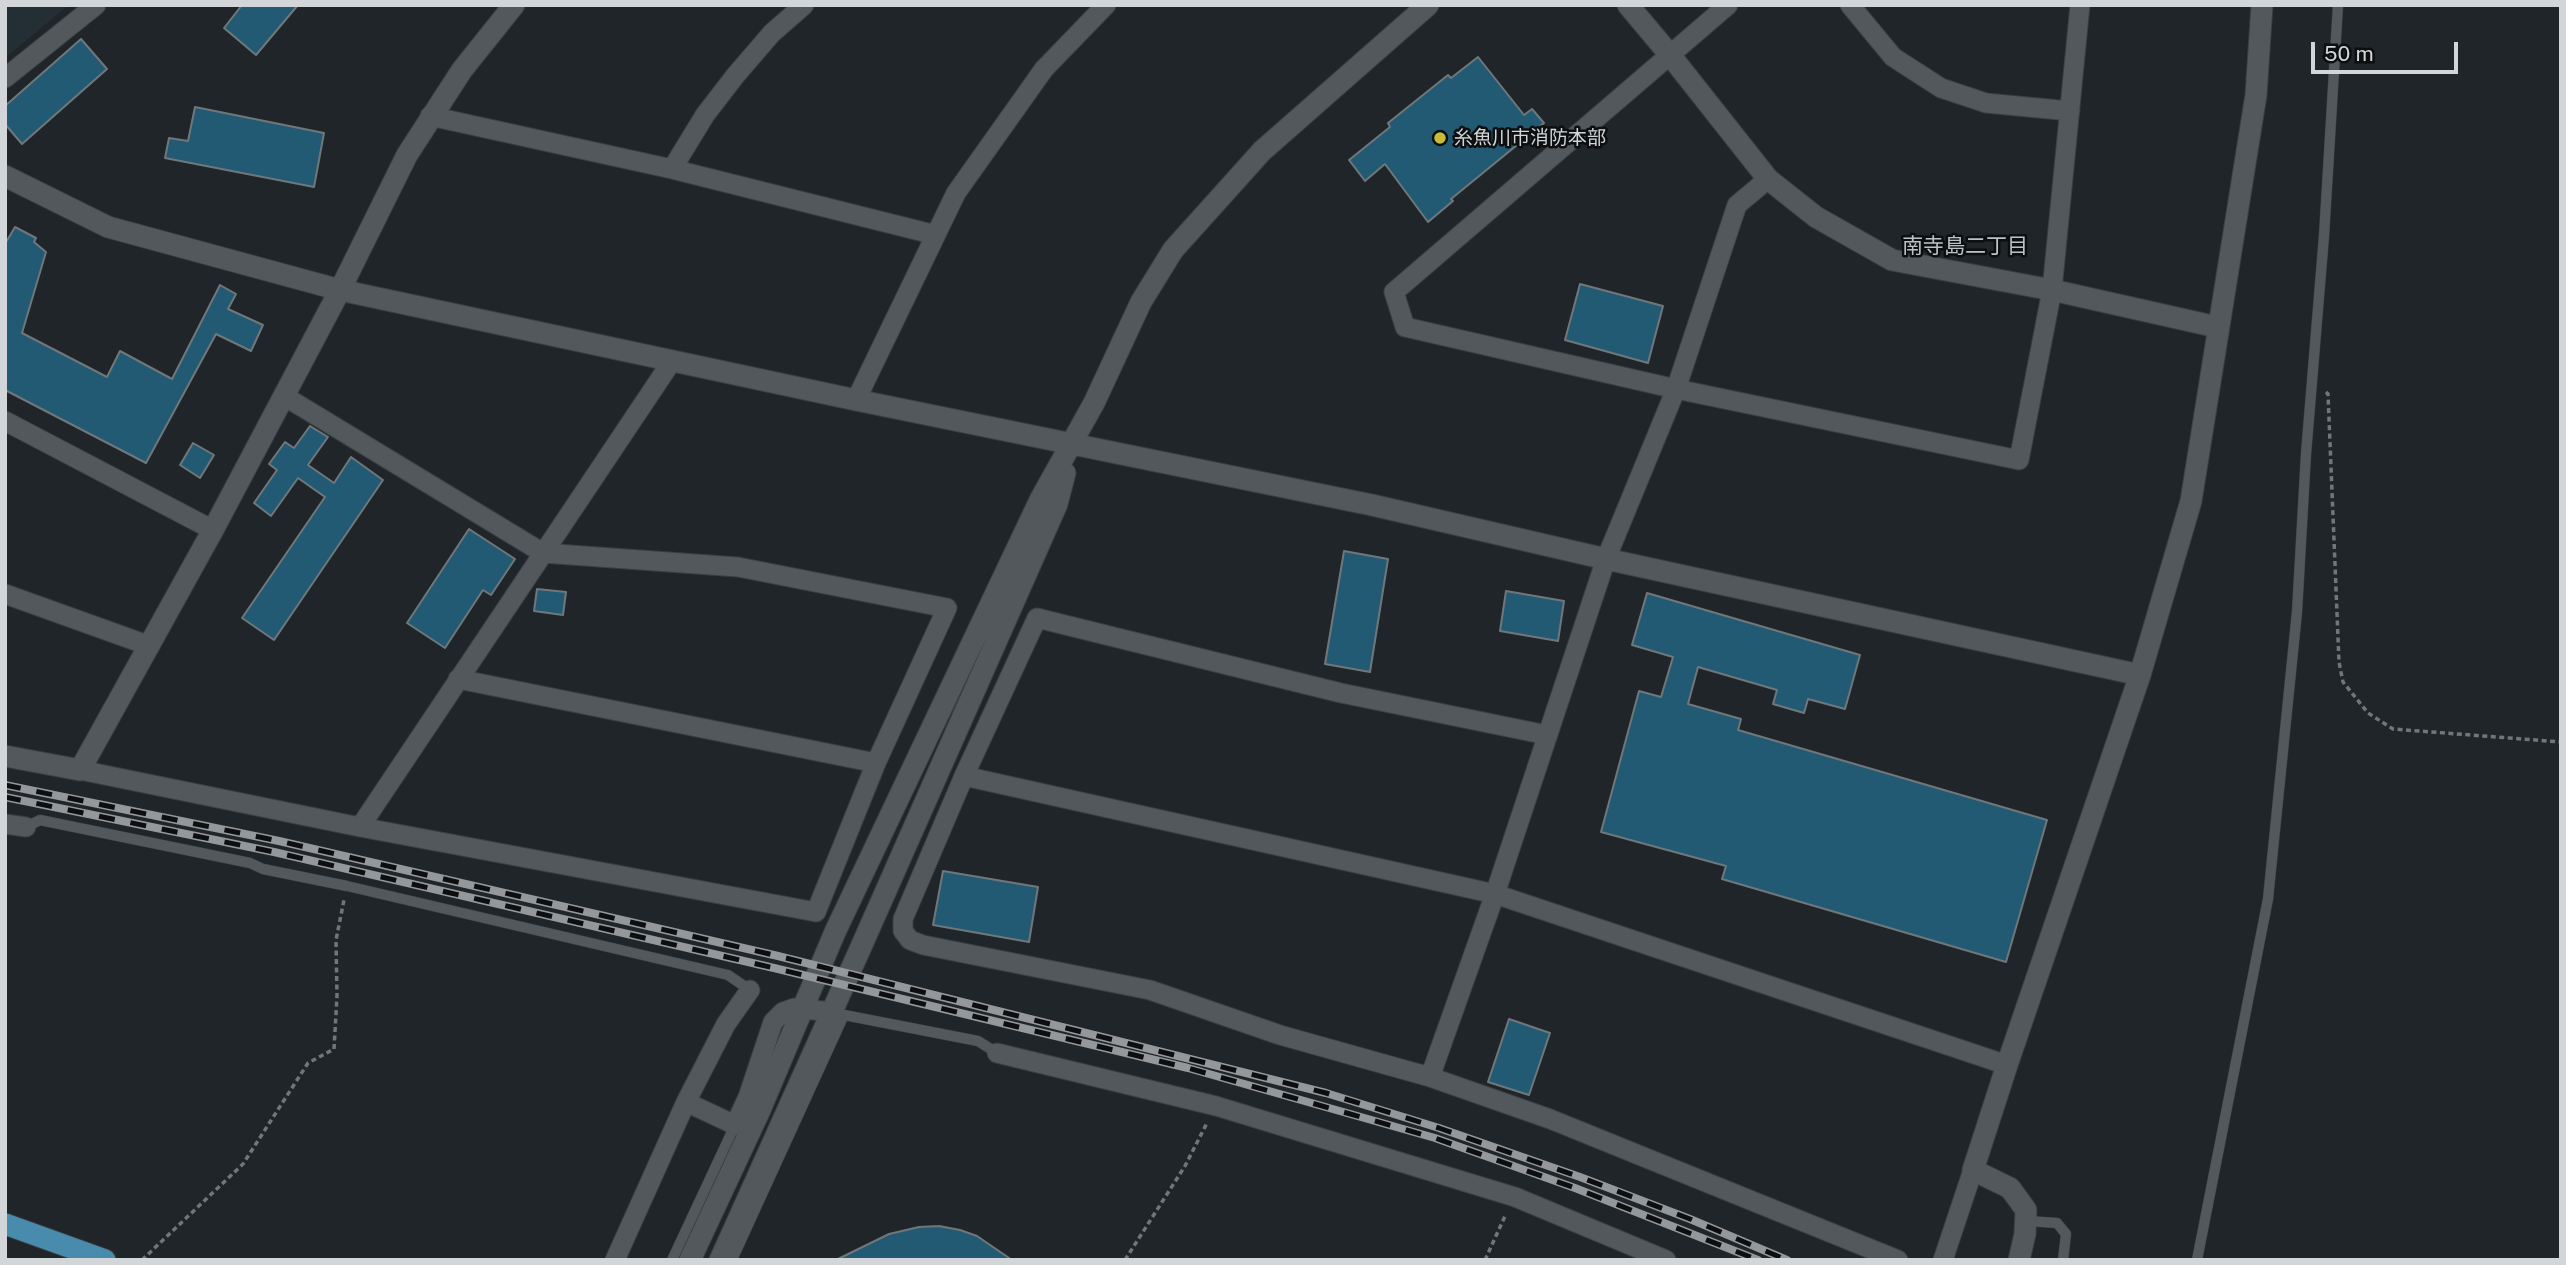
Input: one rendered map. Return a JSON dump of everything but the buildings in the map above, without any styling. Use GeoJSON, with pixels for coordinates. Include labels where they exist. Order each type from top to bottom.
{"type":"FeatureCollection","features":[{"type":"Feature","properties":{"kind":"highway"},"geometry":{"type":"LineString","coordinates":[[5,1224],[105,1260]]}},
{"type":"Feature","properties":{"kind":"street"},"geometry":{"type":"LineString","coordinates":[[5,78],[96,5]]}},
{"type":"Feature","properties":{"kind":"street"},"geometry":{"type":"LineString","coordinates":[[80,770],[213,530],[340,290],[407,155],[462,70],[514,5]]}},
{"type":"Feature","properties":{"kind":"street"},"geometry":{"type":"LineString","coordinates":[[672,169],[705,116],[735,76],[772,33],[804,5]]}},
{"type":"Feature","properties":{"kind":"street"},"geometry":{"type":"LineString","coordinates":[[856,400],[956,194],[1044,69],[1106,5]]}},
{"type":"Feature","properties":{"kind":"street"},"geometry":{"type":"LineString","coordinates":[[690,1260],[760,1110],[841,920],[1041,498],[1073,444],[1141,302],[1173,250],[1262,151],[1428,5]]}},
{"type":"Feature","properties":{"kind":"street"},"geometry":{"type":"LineString","coordinates":[[1628,5],[1768,179],[1816,217],[1892,260],[2052,290],[2217,327]]}},
{"type":"Feature","properties":{"kind":"street"},"geometry":{"type":"LineString","coordinates":[[1728,5],[1394,292],[1405,327],[1676,389],[2019,460],[2052,290],[2080,5]]}},
{"type":"Feature","properties":{"kind":"street"},"geometry":{"type":"LineString","coordinates":[[1850,5],[1893,57],[1941,88],[1986,103],[2070,111]]}},
{"type":"Feature","properties":{"kind":"street"},"geometry":{"type":"LineString","coordinates":[[1943,1260],[2140,675],[2191,501],[2256,95],[2262,5]]}},
{"type":"Feature","properties":{"kind":"street"},"geometry":{"type":"LineString","coordinates":[[430,116],[672,169],[936,235]]}},
{"type":"Feature","properties":{"kind":"street"},"geometry":{"type":"LineString","coordinates":[[5,176],[108,227],[340,290],[856,400],[1372,505],[1606,559],[2140,675]]}},
{"type":"Feature","properties":{"kind":"street"},"geometry":{"type":"LineString","coordinates":[[1430,1077],[1495,894],[1606,559],[1676,389],[1737,205],[1768,179]]}},
{"type":"Feature","properties":{"kind":"street"},"geometry":{"type":"LineString","coordinates":[[360,827],[672,361]]}},
{"type":"Feature","properties":{"kind":"street"},"geometry":{"type":"LineString","coordinates":[[5,756],[360,827],[816,912],[876,763],[947,608],[738,567],[543,553],[284,396]]}},
{"type":"Feature","properties":{"kind":"street"},"geometry":{"type":"LineString","coordinates":[[5,421],[213,530]]}},
{"type":"Feature","properties":{"kind":"street"},"geometry":{"type":"LineString","coordinates":[[720,1260],[838,1014],[1057,504],[1073,444]]}},
{"type":"Feature","properties":{"kind":"street"},"geometry":{"type":"LineString","coordinates":[[5,594],[150,646]]}},
{"type":"Feature","properties":{"kind":"street"},"geometry":{"type":"LineString","coordinates":[[1547,735],[1341,693],[1037,618],[964,776],[903,919],[902,931],[910,940],[923,945],[1150,990],[1280,1035],[1430,1077],[1550,1119],[1898,1260]]}},
{"type":"Feature","properties":{"kind":"street"},"geometry":{"type":"LineString","coordinates":[[458,679],[876,763]]}},
{"type":"Feature","properties":{"kind":"street"},"geometry":{"type":"LineString","coordinates":[[964,776],[1495,894],[2007,1065]]}},
{"type":"Feature","properties":{"kind":"street"},"geometry":{"type":"LineString","coordinates":[[5,824],[26,827]]}},
{"type":"Feature","properties":{"kind":"street"},"geometry":{"type":"LineString","coordinates":[[615,1260],[686,1102],[726,1024],[750,990]]}},
{"type":"Feature","properties":{"kind":"street"},"geometry":{"type":"LineString","coordinates":[[686,1102],[736,1125],[773,1022],[783,1012],[803,1008],[838,1014]]}},
{"type":"Feature","properties":{"kind":"street"},"geometry":{"type":"LineString","coordinates":[[997,1053],[1216,1106],[1515,1197],[1666,1260]]}},
{"type":"Feature","properties":{"kind":"street"},"geometry":{"type":"LineString","coordinates":[[1973,1170],[2010,1188],[2026,1210],[2027,1221],[2019,1260]]}},
{"type":"Feature","properties":{"kind":"lane"},"geometry":{"type":"LineString","coordinates":[[2197,1260],[2268,899],[2297,612],[2338,5]]}},
{"type":"Feature","properties":{"kind":"lane"},"geometry":{"type":"LineString","coordinates":[[26,827],[40,820],[250,863],[263,869],[728,975],[750,990]]}},
{"type":"Feature","properties":{"kind":"lane"},"geometry":{"type":"LineString","coordinates":[[732,1260],[838,1014],[978,1041],[997,1053]]}},
{"type":"Feature","properties":{"kind":"lane"},"geometry":{"type":"LineString","coordinates":[[672,1260],[736,1125]]}},
{"type":"Feature","properties":{"kind":"lane"},"geometry":{"type":"LineString","coordinates":[[2027,1221],[2057,1223],[2066,1234],[2063,1260]]}},
{"type":"Feature","properties":{"kind":"path"},"geometry":{"type":"LineString","coordinates":[[2313,376],[2328,394],[2339,662],[2343,682],[2368,713],[2393,729],[2561,741]]}},
{"type":"Feature","properties":{"kind":"path"},"geometry":{"type":"LineString","coordinates":[[142,1260],[243,1164],[308,1063],[334,1049],[336,940],[347,886]]}},
{"type":"Feature","properties":{"kind":"path"},"geometry":{"type":"LineString","coordinates":[[1125,1260],[1185,1166],[1216,1106]]}},
{"type":"Feature","properties":{"kind":"path"},"geometry":{"type":"LineString","coordinates":[[1485,1260],[1515,1197]]}},
{"type":"Feature","properties":{"kind":"shaded area"},"geometry":{"type":"Polygon","coordinates":[[[5,5],[69,5],[5,58],[5,5]]]}},
{"type":"Feature","properties":{"kind":"railway"},"geometry":{"type":"LineString","coordinates":[[5,785],[279,841],[778,956],[1326,1093],[1439,1128],[1580,1177],[1787,1260]]}},
{"type":"Feature","properties":{"kind":"railway"},"geometry":{"type":"LineString","coordinates":[[5,797],[274,852],[774,968],[1188,1068],[1435,1138],[1575,1188],[1758,1260]]}},
{"type":"Feature","properties":{"kind":"place","name":"糸魚川市消防本部"},"geometry":{"type":"Point","coordinates":[1440,138]}},
{"type":"Feature","properties":{"kind":"district","name":"南寺島二丁目"},"geometry":{"type":"Point","coordinates":[1965,247]}}]}
